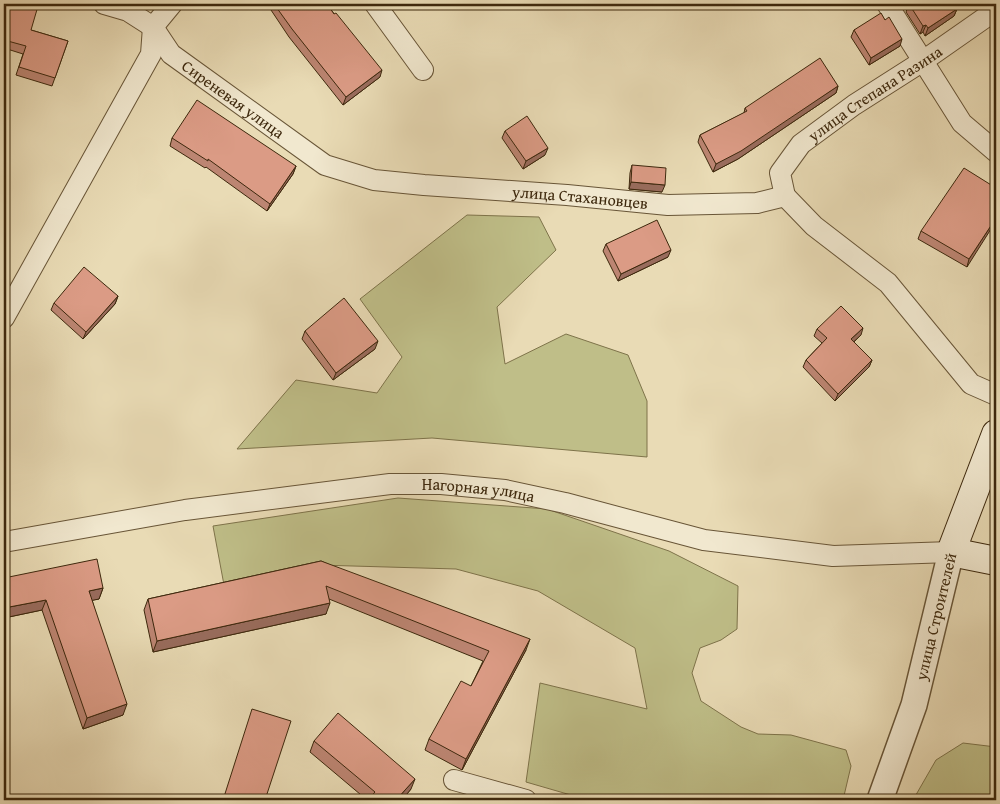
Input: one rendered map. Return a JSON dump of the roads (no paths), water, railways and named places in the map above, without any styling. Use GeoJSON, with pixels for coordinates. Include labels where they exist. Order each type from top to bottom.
{"type":"FeatureCollection","features":[{"type":"Feature","properties":{"kind":"main road","name":"улица Строителей"},"geometry":{"type":"LineString","coordinates":[[951,552],[996,434]]}},
{"type":"Feature","properties":{"kind":"main road"},"geometry":{"type":"LineString","coordinates":[[951,552],[996,561]]}},
{"type":"Feature","properties":{"kind":"street","name":"Сиреневая улица"},"geometry":{"type":"LineString","coordinates":[[104,4],[128,10],[153,28],[171,54],[325,165],[374,180]]}},
{"type":"Feature","properties":{"kind":"street"},"geometry":{"type":"LineString","coordinates":[[4,318],[151,54],[153,28],[172,4]]}},
{"type":"Feature","properties":{"kind":"street"},"geometry":{"type":"LineString","coordinates":[[375,4],[423,70]]}},
{"type":"Feature","properties":{"kind":"street"},"geometry":{"type":"LineString","coordinates":[[887,4],[962,123],[996,152]]}},
{"type":"Feature","properties":{"kind":"street","name":"улица Степана Разина"},"geometry":{"type":"LineString","coordinates":[[785,196],[780,173],[801,144],[854,105],[923,62],[996,10]]}},
{"type":"Feature","properties":{"kind":"street","name":"улица Стахановцев"},"geometry":{"type":"LineString","coordinates":[[374,180],[668,205],[757,203],[785,196]]}},
{"type":"Feature","properties":{"kind":"street"},"geometry":{"type":"LineString","coordinates":[[785,196],[814,226],[888,283],[972,384],[996,395]]}},
{"type":"Feature","properties":{"kind":"street","name":"Нагорная улица"},"geometry":{"type":"LineString","coordinates":[[4,542],[212,506],[390,484],[442,484],[505,490],[565,502],[704,540],[833,556],[951,552]]}},
{"type":"Feature","properties":{"kind":"street","name":"улица Строителей"},"geometry":{"type":"LineString","coordinates":[[880,800],[914,705],[951,552]]}},
{"type":"Feature","properties":{"kind":"street"},"geometry":{"type":"LineString","coordinates":[[454,780],[526,800]]}}]}
